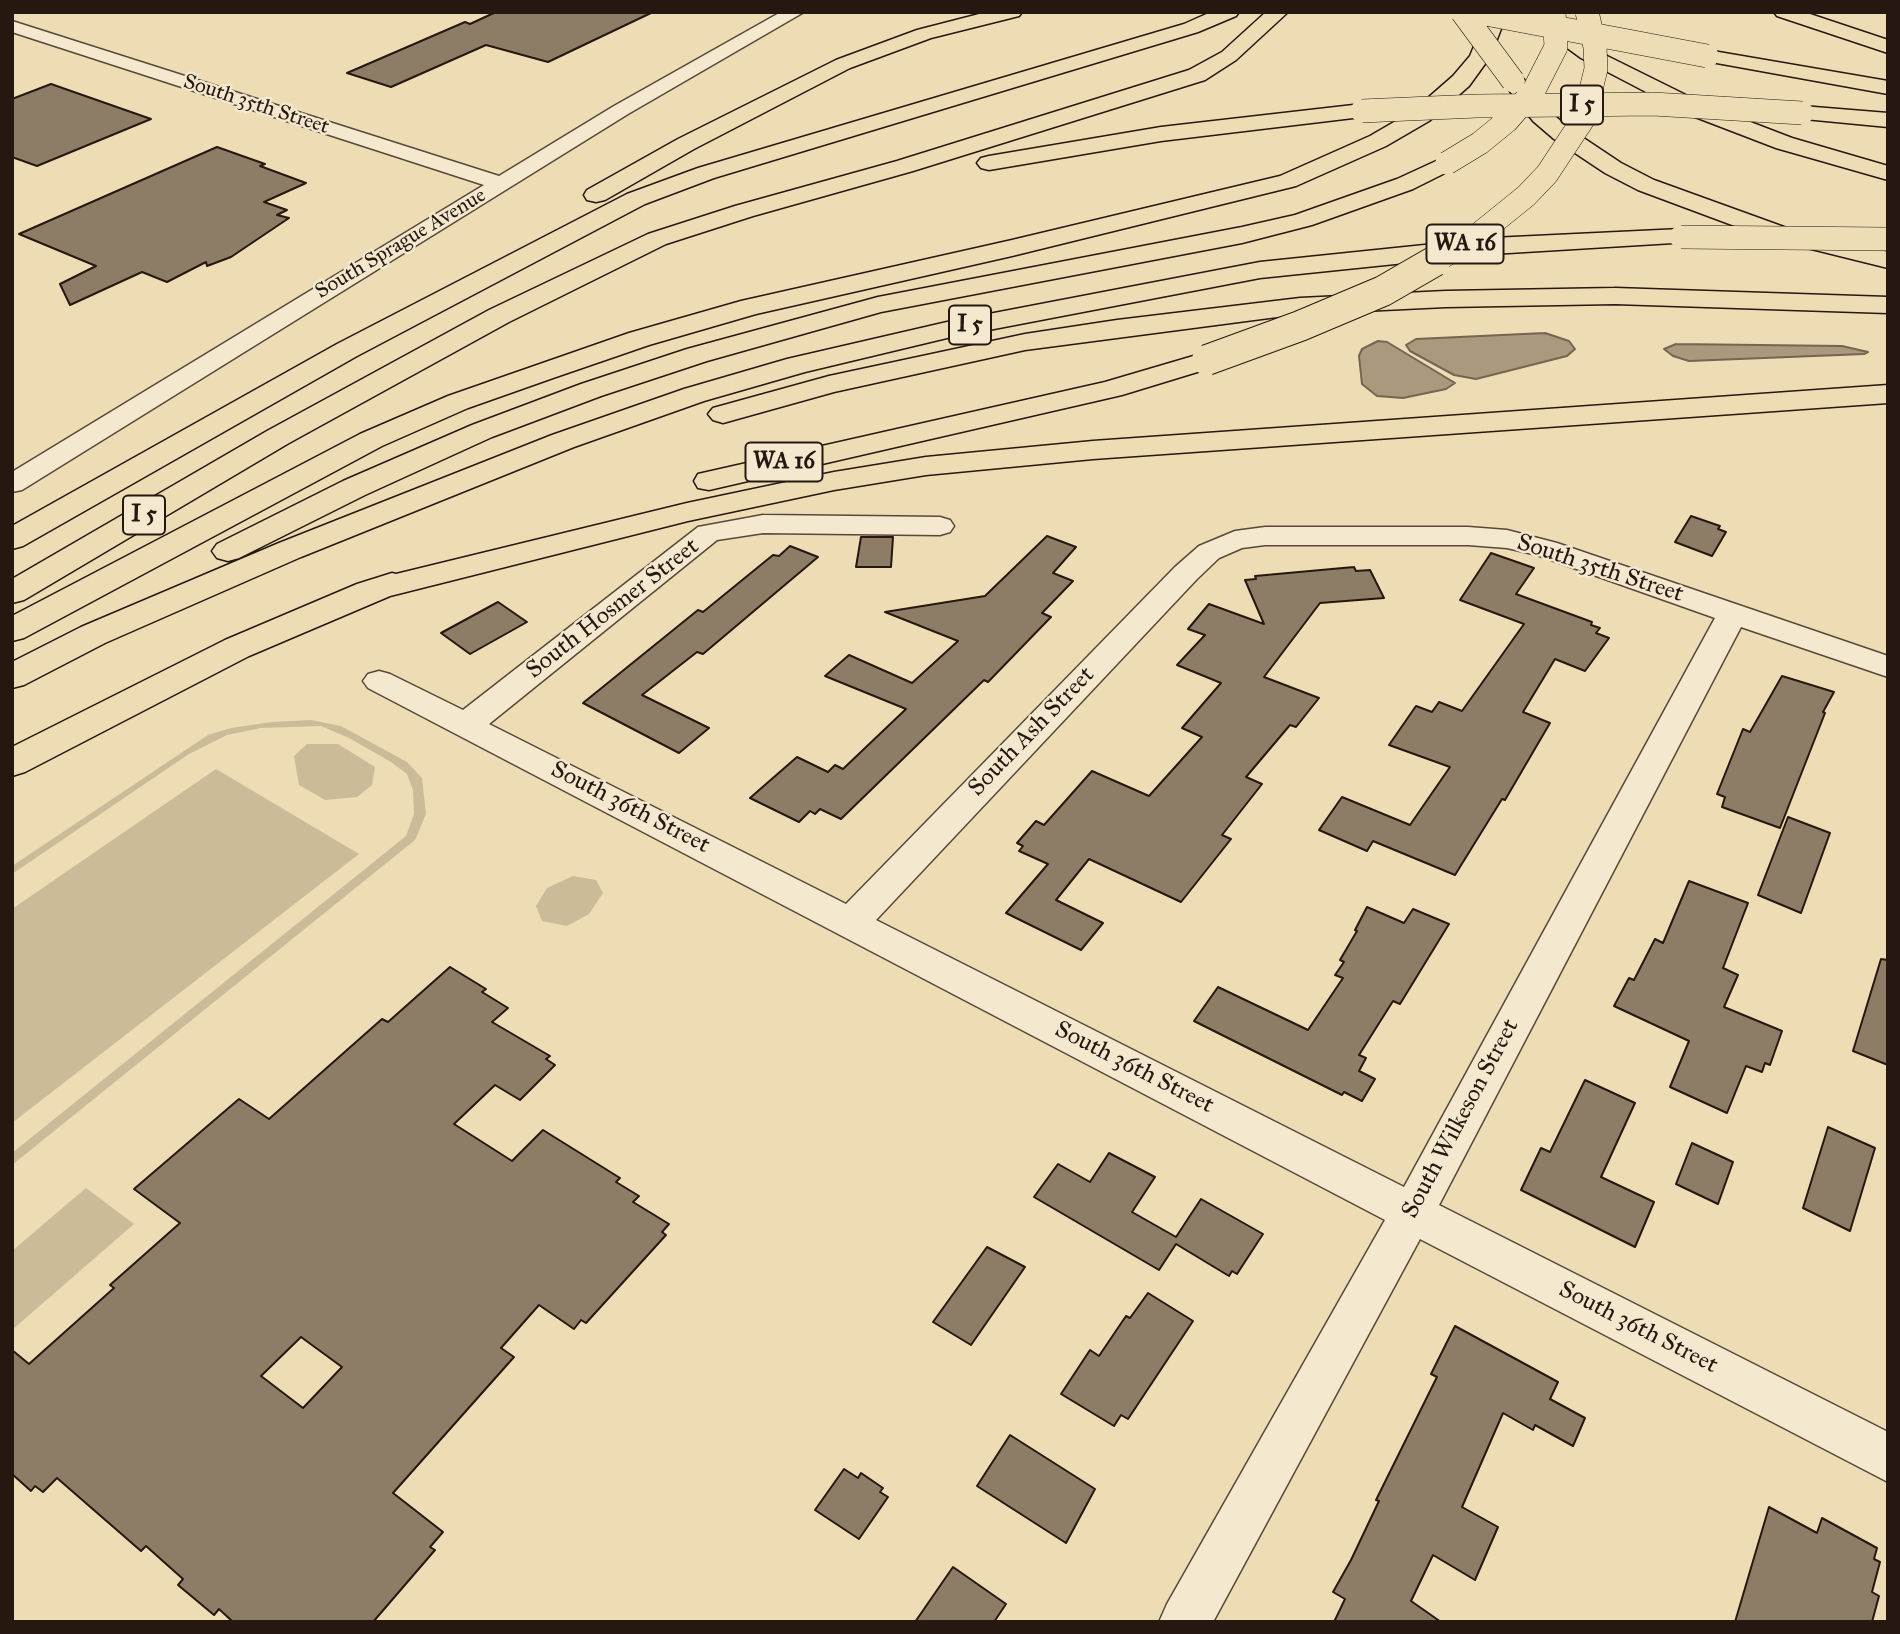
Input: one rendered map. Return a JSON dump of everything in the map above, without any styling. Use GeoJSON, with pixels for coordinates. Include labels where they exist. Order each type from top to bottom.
{"type":"FeatureCollection","features":[{"type":"Feature","properties":{"kind":"highway"},"geometry":{"type":"LineString","coordinates":[[347,349],[650,163],[843,64],[924,34],[1012,12]]}},
{"type":"Feature","properties":{"kind":"highway"},"geometry":{"type":"LineString","coordinates":[[12,539],[347,349],[611,211],[706,173],[1191,28],[1228,12]]}},
{"type":"Feature","properties":{"kind":"highway"},"geometry":{"type":"LineString","coordinates":[[499,316],[657,240],[744,211],[1119,102],[1197,75],[1229,56],[1278,12]]}},
{"type":"Feature","properties":{"kind":"highway"},"geometry":{"type":"LineString","coordinates":[[1462,12],[1541,116],[1613,169],[1646,185],[1776,233],[1887,246]]}},
{"type":"Feature","properties":{"kind":"highway"},"geometry":{"type":"LineString","coordinates":[[1475,12],[1888,88]]}},
{"type":"Feature","properties":{"kind":"highway"},"geometry":{"type":"LineString","coordinates":[[12,630],[371,440],[458,402],[531,376],[639,339],[750,307],[1012,248],[1288,181],[1378,141],[1421,116],[1461,81],[1480,57],[1491,29],[1491,12]]}},
{"type":"Feature","properties":{"kind":"highway"},"geometry":{"type":"LineString","coordinates":[[1538,12],[1588,54],[1698,110],[1784,143],[1888,173]]}},
{"type":"Feature","properties":{"kind":"highway"},"geometry":{"type":"LineString","coordinates":[[93,635],[194,568],[354,488],[482,431],[591,390],[696,355],[878,305],[1242,235],[1303,220],[1405,184],[1480,143],[1507,121],[1534,90],[1556,47],[1554,12]]}},
{"type":"Feature","properties":{"kind":"highway"},"geometry":{"type":"LineString","coordinates":[[1566,12],[1620,54],[1712,101],[1784,129],[1888,160]]}},
{"type":"Feature","properties":{"kind":"highway","name":"WA 16"},"geometry":{"type":"LineString","coordinates":[[369,591],[589,514],[672,490],[1112,389],[1207,360],[1300,326],[1383,291],[1474,238],[1526,196],[1547,174],[1584,118],[1596,69],[1595,47],[1587,12]]}},
{"type":"Feature","properties":{"kind":"highway"},"geometry":{"type":"LineString","coordinates":[[1784,12],[1888,47]]}},
{"type":"Feature","properties":{"kind":"highway","name":"I 5"},"geometry":{"type":"LineString","coordinates":[[12,593],[278,438],[499,316],[640,264],[900,184],[988,163],[1093,144],[1362,111],[1477,106],[1653,104],[1888,120]]}},
{"type":"Feature","properties":{"kind":"highway","name":"I 5"},"geometry":{"type":"LineString","coordinates":[[12,677],[93,635],[290,550],[563,441],[681,400],[797,365],[947,330],[1260,270],[1492,246],[1681,237],[1887,246]]}},
{"type":"Feature","properties":{"kind":"highway"},"geometry":{"type":"LineString","coordinates":[[290,550],[521,480],[642,437],[752,405],[919,364],[1091,332],[1300,306],[1446,299],[1627,296],[1888,305]]}},
{"type":"Feature","properties":{"kind":"highway"},"geometry":{"type":"LineString","coordinates":[[12,763],[237,648],[369,591],[687,512],[821,484],[926,466],[1093,450],[1888,394]]}},
{"type":"Feature","properties":{"kind":"street","name":"South Sprague Avenue"},"geometry":{"type":"LineString","coordinates":[[12,484],[500,183],[727,48],[795,12]]}},
{"type":"Feature","properties":{"kind":"street","name":"South 35th Street"},"geometry":{"type":"LineString","coordinates":[[12,26],[500,183]]}},
{"type":"Feature","properties":{"kind":"street","name":"South Hosmer Street"},"geometry":{"type":"LineString","coordinates":[[467,724],[708,533],[763,524],[940,526]]}},
{"type":"Feature","properties":{"kind":"street","name":"South 35th Street"},"geometry":{"type":"LineString","coordinates":[[1218,547],[1234,540],[1265,536],[1497,538],[1547,549],[1888,667]]}},
{"type":"Feature","properties":{"kind":"street","name":"South Ash Street"},"geometry":{"type":"LineString","coordinates":[[851,922],[1178,580],[1218,547]]}},
{"type":"Feature","properties":{"kind":"street","name":"South Wilkeson Street"},"geometry":{"type":"LineString","coordinates":[[1185,1622],[1413,1210],[1733,613]]}},
{"type":"Feature","properties":{"kind":"street","name":"South 36th Street"},"geometry":{"type":"LineString","coordinates":[[379,681],[1413,1210],[1888,1458]]}},
{"type":"Feature","properties":{"kind":"shaded area"},"geometry":{"type":"Polygon","coordinates":[[[1545,333],[1569,341],[1575,349],[1567,356],[1476,379],[1454,375],[1410,351],[1406,345],[1416,339],[1545,333]]]}},
{"type":"Feature","properties":{"kind":"shaded area"},"geometry":{"type":"Polygon","coordinates":[[[1378,341],[1387,342],[1455,383],[1446,389],[1403,398],[1377,396],[1362,384],[1359,356],[1362,349],[1378,341]]]}},
{"type":"Feature","properties":{"kind":"shaded area"},"geometry":{"type":"Polygon","coordinates":[[[1676,344],[1842,346],[1868,352],[1689,361],[1673,356],[1664,349],[1676,344]]]}},
{"type":"Feature","properties":{"kind":"shaded area"},"geometry":{"type":"Polygon","coordinates":[[[311,720],[341,726],[407,762],[422,778],[426,814],[415,840],[12,1165],[12,1153],[406,836],[414,814],[413,790],[407,774],[391,762],[349,738],[321,726],[261,728],[227,735],[189,754],[12,874],[12,866],[208,735],[231,728],[272,722],[311,720]]]}},
{"type":"Feature","properties":{"kind":"shaded area"},"geometry":{"type":"Polygon","coordinates":[[[307,744],[338,744],[375,767],[372,785],[357,797],[325,800],[299,785],[294,756],[307,744]]]}},
{"type":"Feature","properties":{"kind":"shaded area"},"geometry":{"type":"Polygon","coordinates":[[[216,769],[359,854],[12,1123],[12,909],[216,769]]]}},
{"type":"Feature","properties":{"kind":"shaded area"},"geometry":{"type":"Polygon","coordinates":[[[573,876],[596,880],[603,893],[589,914],[567,926],[542,921],[536,906],[547,888],[573,876]]]}},
{"type":"Feature","properties":{"kind":"shaded area"},"geometry":{"type":"Polygon","coordinates":[[[86,1188],[134,1224],[12,1330],[12,1251],[86,1188]]]}},
{"type":"Feature","properties":{"kind":"building"},"geometry":{"type":"Polygon","coordinates":[[[496,12],[653,12],[548,62],[486,45],[391,87],[347,73],[465,22],[470,24],[496,12]]]}},
{"type":"Feature","properties":{"kind":"building"},"geometry":{"type":"Polygon","coordinates":[[[51,84],[151,119],[37,166],[12,157],[12,99],[51,84]]]}},
{"type":"Feature","properties":{"kind":"building"},"geometry":{"type":"Polygon","coordinates":[[[217,147],[265,164],[260,166],[306,183],[264,202],[287,210],[277,215],[289,218],[231,257],[207,266],[206,262],[167,282],[142,272],[70,305],[60,284],[96,266],[19,234],[217,147]]]}},
{"type":"Feature","properties":{"kind":"building"},"geometry":{"type":"Polygon","coordinates":[[[1691,516],[1720,526],[1718,529],[1726,532],[1712,556],[1675,542],[1691,516]]]}},
{"type":"Feature","properties":{"kind":"building"},"geometry":{"type":"Polygon","coordinates":[[[1047,536],[1076,547],[1053,573],[1073,581],[1042,613],[1051,617],[988,682],[984,680],[841,819],[820,809],[815,814],[810,811],[799,822],[750,798],[797,757],[828,772],[835,765],[843,769],[906,709],[825,676],[849,655],[912,683],[958,641],[885,612],[985,596],[1047,536]]]}},
{"type":"Feature","properties":{"kind":"building"},"geometry":{"type":"Polygon","coordinates":[[[861,537],[893,537],[891,567],[856,567],[861,537]]]}},
{"type":"Feature","properties":{"kind":"building"},"geometry":{"type":"Polygon","coordinates":[[[790,546],[818,557],[703,654],[697,652],[642,695],[709,728],[679,753],[583,703],[698,610],[703,612],[773,555],[779,556],[790,546]]]}},
{"type":"Feature","properties":{"kind":"building"},"geometry":{"type":"Polygon","coordinates":[[[1491,553],[1534,568],[1516,594],[1592,622],[1591,625],[1600,628],[1596,633],[1609,638],[1585,671],[1555,659],[1523,712],[1550,723],[1505,800],[1502,799],[1455,875],[1373,841],[1367,851],[1319,830],[1342,797],[1410,825],[1450,767],[1389,745],[1416,706],[1432,712],[1439,702],[1462,711],[1524,624],[1460,600],[1491,553]]]}},
{"type":"Feature","properties":{"kind":"building"},"geometry":{"type":"Polygon","coordinates":[[[1354,567],[1356,571],[1370,570],[1384,598],[1320,603],[1264,677],[1319,698],[1296,727],[1290,725],[1246,777],[1262,784],[1222,835],[1231,839],[1181,902],[1089,859],[1056,900],[1103,923],[1081,950],[1006,913],[1048,864],[1019,851],[1023,846],[1017,843],[1036,821],[1044,825],[1092,771],[1149,796],[1202,737],[1182,728],[1221,683],[1177,665],[1205,635],[1188,629],[1209,604],[1264,624],[1245,580],[1256,579],[1255,576],[1354,567]]]}},
{"type":"Feature","properties":{"kind":"building"},"geometry":{"type":"Polygon","coordinates":[[[498,602],[527,622],[470,654],[441,633],[498,602]]]}},
{"type":"Feature","properties":{"kind":"building"},"geometry":{"type":"Polygon","coordinates":[[[1782,676],[1834,692],[1823,712],[1825,713],[1780,828],[1722,807],[1725,797],[1717,794],[1743,729],[1750,732],[1782,676]]]}},
{"type":"Feature","properties":{"kind":"building"},"geometry":{"type":"Polygon","coordinates":[[[1788,817],[1830,833],[1801,913],[1758,895],[1788,817]]]}},
{"type":"Feature","properties":{"kind":"building"},"geometry":{"type":"Polygon","coordinates":[[[1689,881],[1748,903],[1723,968],[1738,975],[1724,1007],[1782,1031],[1770,1065],[1765,1063],[1762,1072],[1746,1066],[1727,1113],[1670,1087],[1689,1041],[1614,1006],[1629,978],[1634,980],[1655,939],[1663,943],[1689,881]]]}},
{"type":"Feature","properties":{"kind":"building"},"geometry":{"type":"Polygon","coordinates":[[[1367,907],[1404,923],[1413,909],[1449,924],[1400,1004],[1393,1001],[1359,1055],[1366,1058],[1359,1071],[1375,1079],[1362,1101],[1344,1092],[1342,1095],[1194,1021],[1218,987],[1308,1030],[1343,978],[1335,975],[1344,962],[1340,960],[1367,907]]]}},
{"type":"Feature","properties":{"kind":"building"},"geometry":{"type":"Polygon","coordinates":[[[1881,959],[1888,960],[1888,1065],[1853,1051],[1881,959]]]}},
{"type":"Feature","properties":{"kind":"building"},"geometry":{"type":"Polygon","coordinates":[[[450,967],[486,989],[482,992],[508,1008],[492,1022],[550,1056],[546,1059],[555,1065],[520,1100],[495,1085],[454,1124],[512,1161],[543,1130],[620,1178],[616,1182],[639,1196],[633,1202],[669,1224],[662,1232],[666,1235],[586,1323],[581,1320],[574,1329],[539,1305],[501,1348],[514,1357],[393,1493],[443,1532],[430,1547],[435,1550],[373,1622],[233,1622],[219,1609],[214,1615],[178,1585],[183,1579],[146,1546],[141,1551],[57,1478],[43,1492],[35,1486],[31,1491],[12,1474],[12,1350],[29,1364],[114,1288],[110,1285],[180,1223],[134,1189],[239,1099],[269,1119],[382,1019],[388,1022],[450,967]],[[301,1337],[261,1376],[303,1408],[342,1367],[301,1337]]]}},
{"type":"Feature","properties":{"kind":"building"},"geometry":{"type":"Polygon","coordinates":[[[1585,1080],[1635,1103],[1601,1177],[1654,1202],[1635,1247],[1521,1190],[1541,1148],[1550,1152],[1585,1080]]]}},
{"type":"Feature","properties":{"kind":"building"},"geometry":{"type":"Polygon","coordinates":[[[1828,1127],[1875,1148],[1850,1231],[1803,1208],[1828,1127]]]}},
{"type":"Feature","properties":{"kind":"building"},"geometry":{"type":"Polygon","coordinates":[[[1692,1143],[1733,1162],[1718,1204],[1676,1184],[1692,1143]]]}},
{"type":"Feature","properties":{"kind":"building"},"geometry":{"type":"Polygon","coordinates":[[[1109,1153],[1155,1177],[1132,1212],[1176,1237],[1201,1199],[1263,1234],[1237,1274],[1232,1271],[1229,1276],[1176,1244],[1159,1270],[1034,1197],[1058,1164],[1090,1182],[1109,1153]]]}},
{"type":"Feature","properties":{"kind":"building"},"geometry":{"type":"Polygon","coordinates":[[[987,1247],[1025,1267],[971,1345],[933,1322],[987,1247]]]}},
{"type":"Feature","properties":{"kind":"building"},"geometry":{"type":"Polygon","coordinates":[[[1148,1293],[1193,1321],[1128,1419],[1121,1415],[1114,1426],[1061,1394],[1090,1350],[1099,1356],[1126,1316],[1130,1318],[1148,1293]]]}},
{"type":"Feature","properties":{"kind":"building"},"geometry":{"type":"Polygon","coordinates":[[[1455,1326],[1558,1382],[1550,1399],[1585,1418],[1573,1446],[1535,1425],[1533,1430],[1503,1413],[1462,1507],[1498,1527],[1475,1580],[1433,1555],[1411,1601],[1441,1622],[1334,1622],[1345,1599],[1333,1592],[1351,1560],[1379,1501],[1376,1500],[1437,1377],[1431,1374],[1455,1326]]]}},
{"type":"Feature","properties":{"kind":"building"},"geometry":{"type":"Polygon","coordinates":[[[1010,1435],[1095,1489],[1066,1543],[977,1486],[1010,1435]]]}},
{"type":"Feature","properties":{"kind":"building"},"geometry":{"type":"Polygon","coordinates":[[[844,1469],[858,1478],[861,1473],[883,1488],[880,1492],[888,1497],[859,1539],[815,1510],[844,1469]]]}},
{"type":"Feature","properties":{"kind":"building"},"geometry":{"type":"Polygon","coordinates":[[[1769,1507],[1817,1533],[1822,1518],[1877,1548],[1874,1559],[1880,1562],[1872,1592],[1879,1596],[1872,1622],[1735,1622],[1769,1507]]]}},
{"type":"Feature","properties":{"kind":"building"},"geometry":{"type":"Polygon","coordinates":[[[953,1567],[1006,1604],[994,1622],[915,1622],[953,1567]]]}}]}
